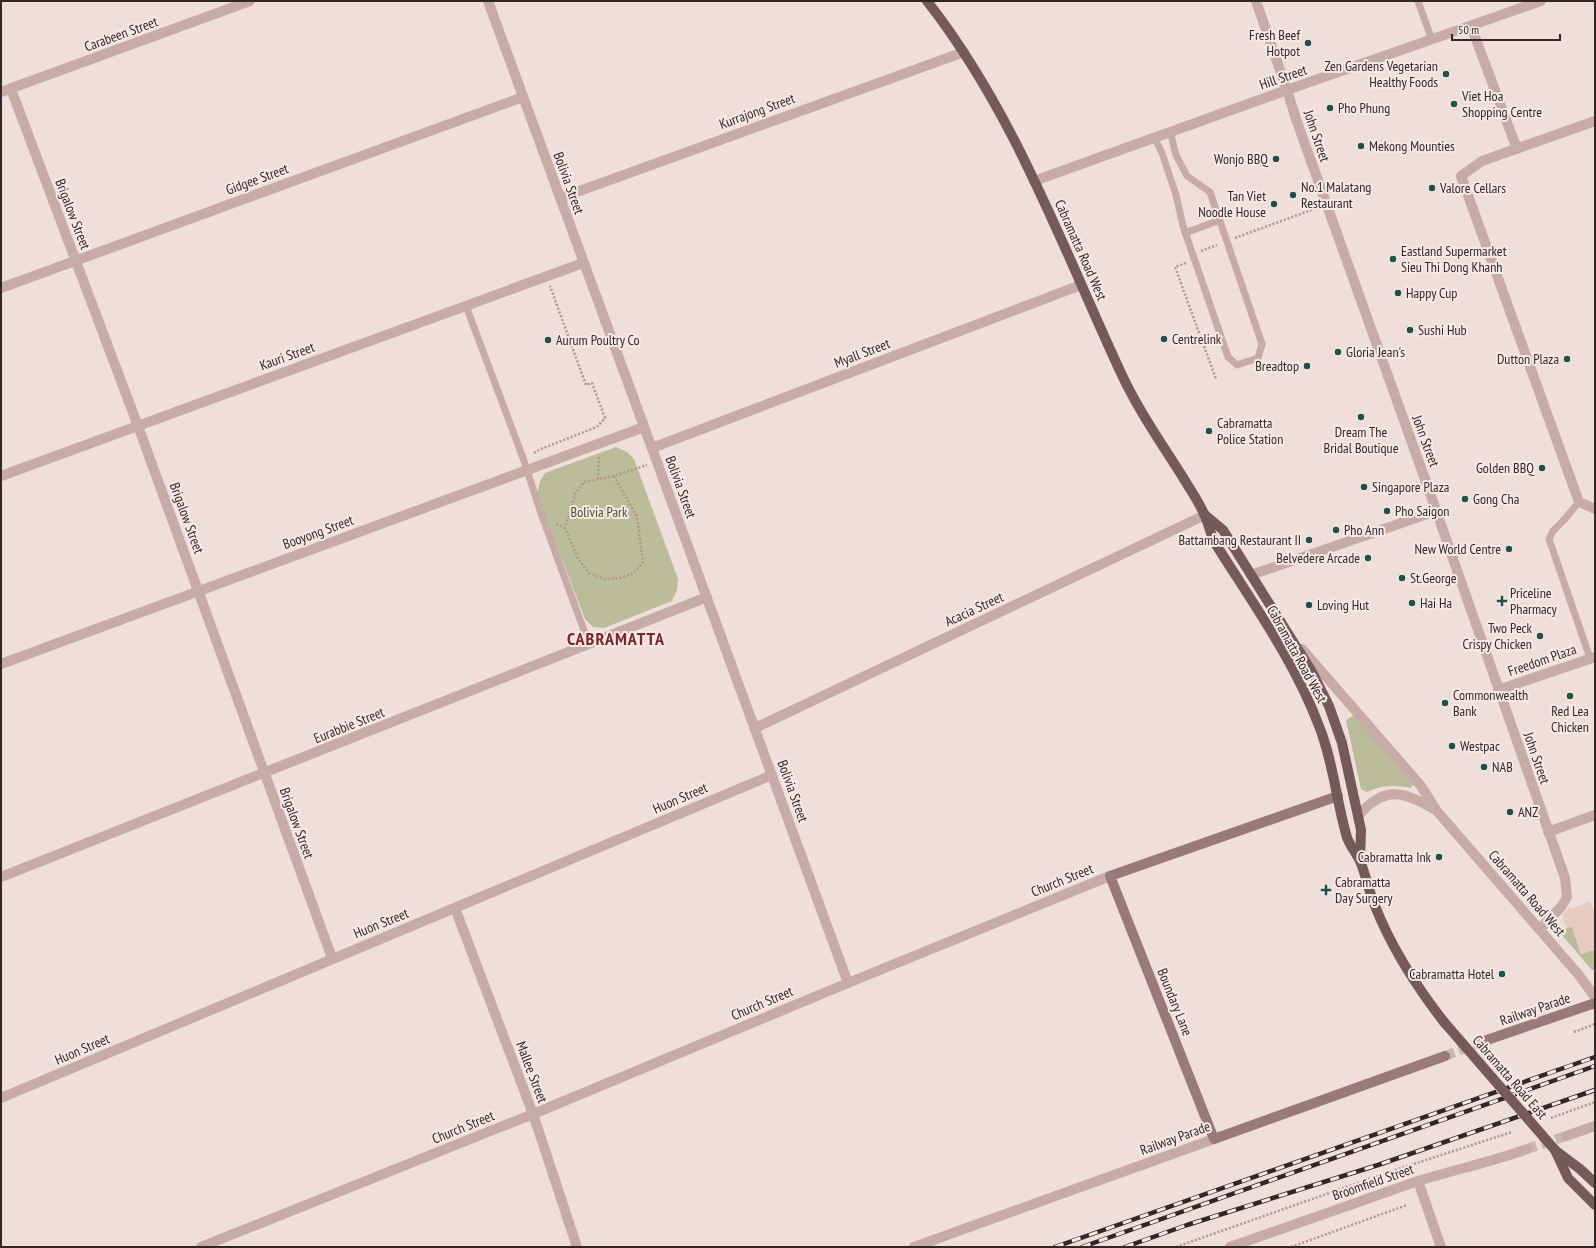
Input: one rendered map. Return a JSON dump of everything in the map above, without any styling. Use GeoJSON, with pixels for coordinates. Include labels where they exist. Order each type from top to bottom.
{"type":"FeatureCollection","features":[{"type":"Feature","properties":{"kind":"main road","name":"Cabramatta Road West"},"geometry":{"type":"LineString","coordinates":[[927,1],[964,52],[1001,114],[1034,182],[1122,374],[1142,412],[1205,514],[1215,543],[1284,653],[1310,701],[1329,753],[1346,836],[1360,861],[1375,906],[1404,967],[1444,1022]]}},
{"type":"Feature","properties":{"kind":"main road","name":"Cabramatta Road West"},"geometry":{"type":"LineString","coordinates":[[1205,514],[1223,530],[1288,632],[1312,672],[1329,706],[1342,743],[1361,830],[1360,861]]}},
{"type":"Feature","properties":{"kind":"main road","name":"Church Street"},"geometry":{"type":"LineString","coordinates":[[1110,876],[1338,796]]}},
{"type":"Feature","properties":{"kind":"main road","name":"Boundary Lane"},"geometry":{"type":"LineString","coordinates":[[1110,876],[1214,1139]]}},
{"type":"Feature","properties":{"kind":"main road","name":"Railway Parade"},"geometry":{"type":"LineString","coordinates":[[1484,1041],[1595,1004]]}},
{"type":"Feature","properties":{"kind":"main road","name":"Cabramatta Road East"},"geometry":{"type":"LineString","coordinates":[[1444,1022],[1555,1150],[1580,1169],[1595,1183]]}},
{"type":"Feature","properties":{"kind":"main road","name":"Railway Parade"},"geometry":{"type":"LineString","coordinates":[[1214,1139],[1445,1056]]}},
{"type":"Feature","properties":{"kind":"main road","name":"Cabramatta Road East"},"geometry":{"type":"LineString","coordinates":[[1555,1150],[1568,1178],[1595,1205]]}},
{"type":"Feature","properties":{"kind":"street","name":"Carabeen Street"},"geometry":{"type":"LineString","coordinates":[[6,90],[250,1]]}},
{"type":"Feature","properties":{"kind":"street","name":"Bolivia Street"},"geometry":{"type":"LineString","coordinates":[[488,1],[848,983]]}},
{"type":"Feature","properties":{"kind":"street","name":"John Street"},"geometry":{"type":"LineString","coordinates":[[1256,1],[1298,126],[1436,510],[1565,878],[1566,897],[1561,907],[1540,930]]}},
{"type":"Feature","properties":{"kind":"street","name":"Hill Street"},"geometry":{"type":"LineString","coordinates":[[1034,182],[1154,137],[1541,1]]}},
{"type":"Feature","properties":{"kind":"street"},"geometry":{"type":"LineString","coordinates":[[1471,26],[1517,149]]}},
{"type":"Feature","properties":{"kind":"street","name":"Kurrajong Street"},"geometry":{"type":"LineString","coordinates":[[560,198],[964,52]]}},
{"type":"Feature","properties":{"kind":"street","name":"Brigalow Street"},"geometry":{"type":"LineString","coordinates":[[6,90],[76,260],[332,958]]}},
{"type":"Feature","properties":{"kind":"street","name":"Gidgee Street"},"geometry":{"type":"LineString","coordinates":[[1,288],[523,97]]}},
{"type":"Feature","properties":{"kind":"street"},"geometry":{"type":"LineString","coordinates":[[1595,121],[1482,161],[1461,176],[1579,502],[1595,509]]}},
{"type":"Feature","properties":{"kind":"street","name":"Kauri Street"},"geometry":{"type":"LineString","coordinates":[[1,476],[583,263]]}},
{"type":"Feature","properties":{"kind":"street","name":"Myall Street"},"geometry":{"type":"LineString","coordinates":[[652,448],[1081,285]]}},
{"type":"Feature","properties":{"kind":"street","name":"Booyong Street"},"geometry":{"type":"LineString","coordinates":[[1,664],[644,427]]}},
{"type":"Feature","properties":{"kind":"street"},"geometry":{"type":"LineString","coordinates":[[1251,575],[1436,510]]}},
{"type":"Feature","properties":{"kind":"street","name":"Acacia Street"},"geometry":{"type":"LineString","coordinates":[[755,728],[1205,514]]}},
{"type":"Feature","properties":{"kind":"street","name":"Eurabbie Street"},"geometry":{"type":"LineString","coordinates":[[1,877],[707,597]]}},
{"type":"Feature","properties":{"kind":"street","name":"Cabramatta Road West"},"geometry":{"type":"LineString","coordinates":[[1288,632],[1323,675],[1421,786],[1436,810],[1578,974],[1595,997]]}},
{"type":"Feature","properties":{"kind":"street","name":"Freedom Plaza"},"geometry":{"type":"LineString","coordinates":[[1498,690],[1593,657]]}},
{"type":"Feature","properties":{"kind":"street","name":"Huon Street"},"geometry":{"type":"LineString","coordinates":[[1,1098],[332,958],[456,908],[772,775]]}},
{"type":"Feature","properties":{"kind":"street","name":"Cabramatta Road West"},"geometry":{"type":"LineString","coordinates":[[1358,816],[1373,800],[1394,794],[1412,797],[1436,810]]}},
{"type":"Feature","properties":{"kind":"street"},"geometry":{"type":"LineString","coordinates":[[1548,832],[1595,815]]}},
{"type":"Feature","properties":{"kind":"street","name":"Church Street"},"geometry":{"type":"LineString","coordinates":[[201,1247],[533,1114],[1110,876]]}},
{"type":"Feature","properties":{"kind":"street","name":"Mallee Street"},"geometry":{"type":"LineString","coordinates":[[456,908],[533,1114],[577,1247]]}},
{"type":"Feature","properties":{"kind":"street"},"geometry":{"type":"LineString","coordinates":[[1566,1136],[1595,1126]]}},
{"type":"Feature","properties":{"kind":"street","name":"Railway Parade"},"geometry":{"type":"LineString","coordinates":[[914,1247],[1214,1139]]}},
{"type":"Feature","properties":{"kind":"street","name":"Broomfield Street"},"geometry":{"type":"LineString","coordinates":[[1230,1247],[1254,1243],[1418,1181],[1498,1159],[1527,1149]]}},
{"type":"Feature","properties":{"kind":"street"},"geometry":{"type":"LineString","coordinates":[[1418,1181],[1441,1247]]}},
{"type":"Feature","properties":{"kind":"lane"},"geometry":{"type":"LineString","coordinates":[[1418,1],[1432,40]]}},
{"type":"Feature","properties":{"kind":"lane"},"geometry":{"type":"LineString","coordinates":[[1154,137],[1162,153],[1176,195],[1185,233],[1228,357],[1237,366],[1258,358],[1262,344],[1210,192],[1187,176],[1176,155],[1170,132]]}},
{"type":"Feature","properties":{"kind":"lane"},"geometry":{"type":"LineString","coordinates":[[1185,233],[1220,220]]}},
{"type":"Feature","properties":{"kind":"lane"},"geometry":{"type":"LineString","coordinates":[[466,306],[527,470],[542,516],[589,644]]}},
{"type":"Feature","properties":{"kind":"lane"},"geometry":{"type":"LineString","coordinates":[[1579,502],[1564,520],[1552,531],[1549,539],[1593,657]]}},
{"type":"Feature","properties":{"kind":"path"},"geometry":{"type":"LineString","coordinates":[[1243,235],[1314,209]]}},
{"type":"Feature","properties":{"kind":"path"},"geometry":{"type":"LineString","coordinates":[[1199,252],[1218,245]]}},
{"type":"Feature","properties":{"kind":"path"},"geometry":{"type":"LineString","coordinates":[[1186,263],[1175,267],[1216,379]]}},
{"type":"Feature","properties":{"kind":"path"},"geometry":{"type":"LineString","coordinates":[[534,453],[594,428],[598,426],[605,418],[592,383],[586,385],[547,277]]}},
{"type":"Feature","properties":{"kind":"path"},"geometry":{"type":"LineString","coordinates":[[598,479],[600,443]]}},
{"type":"Feature","properties":{"kind":"path"},"geometry":{"type":"LineString","coordinates":[[614,476],[637,517],[643,562],[634,573],[622,578],[604,580],[589,573],[578,559],[565,528],[575,494],[584,482],[614,476],[657,462]]}},
{"type":"Feature","properties":{"kind":"path"},"geometry":{"type":"LineString","coordinates":[[1574,1032],[1595,1024]]}},
{"type":"Feature","properties":{"kind":"path"},"geometry":{"type":"LineString","coordinates":[[1551,1118],[1595,1102]]}},
{"type":"Feature","properties":{"kind":"path"},"geometry":{"type":"LineString","coordinates":[[1176,1247],[1386,1173],[1512,1132]]}},
{"type":"Feature","properties":{"kind":"path"},"geometry":{"type":"LineString","coordinates":[[1291,1247],[1407,1205]]}},
{"type":"Feature","properties":{"kind":"green space","name":"Bolivia Park"},"geometry":{"type":"Polygon","coordinates":[[[616,447],[627,452],[634,459],[678,579],[677,590],[672,601],[604,628],[593,627],[585,619],[537,495],[540,481],[545,473],[616,447]]]}},
{"type":"Feature","properties":{"kind":"green space"},"geometry":{"type":"Polygon","coordinates":[[[1354,715],[1414,783],[1411,788],[1389,786],[1367,792],[1361,789],[1346,720],[1354,715]]]}},
{"type":"Feature","properties":{"kind":"green space"},"geometry":{"type":"Polygon","coordinates":[[[1572,926],[1581,954],[1593,950],[1595,956],[1595,969],[1592,970],[1561,934],[1560,930],[1572,926]]]}},
{"type":"Feature","properties":{"kind":"shaded area"},"geometry":{"type":"Polygon","coordinates":[[[1590,901],[1595,915],[1595,956],[1593,950],[1581,954],[1572,927],[1567,928],[1562,916],[1569,907],[1571,909],[1590,901]]]}},
{"type":"Feature","properties":{"kind":"tunnel"},"geometry":{"type":"LineString","coordinates":[[1445,1056],[1484,1041]]}},
{"type":"Feature","properties":{"kind":"tunnel"},"geometry":{"type":"LineString","coordinates":[[1527,1149],[1566,1136]]}},
{"type":"Feature","properties":{"kind":"railway"},"geometry":{"type":"LineString","coordinates":[[1055,1247],[1595,1057]]}},
{"type":"Feature","properties":{"kind":"railway"},"geometry":{"type":"LineString","coordinates":[[1082,1247],[1595,1066]]}},
{"type":"Feature","properties":{"kind":"railway"},"geometry":{"type":"LineString","coordinates":[[1125,1247],[1187,1225],[1378,1165],[1595,1090]]}},
{"type":"Feature","properties":{"kind":"place","name":"Fresh Beef Hotpot"},"geometry":{"type":"Point","coordinates":[1308,43]}},
{"type":"Feature","properties":{"kind":"place","name":"Zen Gardens Vegetarian Healthy Foods"},"geometry":{"type":"Point","coordinates":[1446,74]}},
{"type":"Feature","properties":{"kind":"place","name":"Viet Hoa Shopping Centre"},"geometry":{"type":"Point","coordinates":[1454,104]}},
{"type":"Feature","properties":{"kind":"place","name":"Pho Phung"},"geometry":{"type":"Point","coordinates":[1330,108]}},
{"type":"Feature","properties":{"kind":"place","name":"Mekong Mounties"},"geometry":{"type":"Point","coordinates":[1361,146]}},
{"type":"Feature","properties":{"kind":"place","name":"Wonjo BBQ"},"geometry":{"type":"Point","coordinates":[1276,159]}},
{"type":"Feature","properties":{"kind":"place","name":"Valore Cellars"},"geometry":{"type":"Point","coordinates":[1432,188]}},
{"type":"Feature","properties":{"kind":"place","name":"No.1 Malatang Restaurant"},"geometry":{"type":"Point","coordinates":[1293,195]}},
{"type":"Feature","properties":{"kind":"place","name":"Tan Viet Noodle House"},"geometry":{"type":"Point","coordinates":[1274,204]}},
{"type":"Feature","properties":{"kind":"place","name":"Eastland Supermarket Sieu Thi Dong Khanh"},"geometry":{"type":"Point","coordinates":[1393,259]}},
{"type":"Feature","properties":{"kind":"place","name":"Happy Cup"},"geometry":{"type":"Point","coordinates":[1398,293]}},
{"type":"Feature","properties":{"kind":"place","name":"Sushi Hub"},"geometry":{"type":"Point","coordinates":[1410,330]}},
{"type":"Feature","properties":{"kind":"place","name":"Centrelink"},"geometry":{"type":"Point","coordinates":[1164,339]}},
{"type":"Feature","properties":{"kind":"place","name":"Aurum Poultry Co"},"geometry":{"type":"Point","coordinates":[548,340]}},
{"type":"Feature","properties":{"kind":"place","name":"Gloria Jean's"},"geometry":{"type":"Point","coordinates":[1338,352]}},
{"type":"Feature","properties":{"kind":"place","name":"Dutton Plaza"},"geometry":{"type":"Point","coordinates":[1567,359]}},
{"type":"Feature","properties":{"kind":"place","name":"Breadtop"},"geometry":{"type":"Point","coordinates":[1307,366]}},
{"type":"Feature","properties":{"kind":"place","name":"Dream The Bridal Boutique"},"geometry":{"type":"Point","coordinates":[1361,417]}},
{"type":"Feature","properties":{"kind":"place","name":"Cabramatta Police Station"},"geometry":{"type":"Point","coordinates":[1209,431]}},
{"type":"Feature","properties":{"kind":"place","name":"Golden BBQ"},"geometry":{"type":"Point","coordinates":[1542,468]}},
{"type":"Feature","properties":{"kind":"place","name":"Singapore Plaza"},"geometry":{"type":"Point","coordinates":[1364,487]}},
{"type":"Feature","properties":{"kind":"place","name":"Gong Cha"},"geometry":{"type":"Point","coordinates":[1465,499]}},
{"type":"Feature","properties":{"kind":"place","name":"Pho Saigon"},"geometry":{"type":"Point","coordinates":[1387,511]}},
{"type":"Feature","properties":{"kind":"place","name":"Pho Ann"},"geometry":{"type":"Point","coordinates":[1336,530]}},
{"type":"Feature","properties":{"kind":"place","name":"Battambang Restaurant II"},"geometry":{"type":"Point","coordinates":[1309,540]}},
{"type":"Feature","properties":{"kind":"place","name":"New World Centre"},"geometry":{"type":"Point","coordinates":[1509,549]}},
{"type":"Feature","properties":{"kind":"place","name":"Belvedere Arcade"},"geometry":{"type":"Point","coordinates":[1368,558]}},
{"type":"Feature","properties":{"kind":"place","name":"St.George"},"geometry":{"type":"Point","coordinates":[1402,578]}},
{"type":"Feature","properties":{"kind":"place","name":"Priceline Pharmacy"},"geometry":{"type":"Point","coordinates":[1502,601]}},
{"type":"Feature","properties":{"kind":"place","name":"Hai Ha"},"geometry":{"type":"Point","coordinates":[1412,603]}},
{"type":"Feature","properties":{"kind":"place","name":"Loving Hut"},"geometry":{"type":"Point","coordinates":[1309,605]}},
{"type":"Feature","properties":{"kind":"place","name":"Two Peck Crispy Chicken"},"geometry":{"type":"Point","coordinates":[1540,636]}},
{"type":"Feature","properties":{"kind":"place","name":"Red Lea Chicken"},"geometry":{"type":"Point","coordinates":[1570,696]}},
{"type":"Feature","properties":{"kind":"place","name":"Commonwealth Bank"},"geometry":{"type":"Point","coordinates":[1445,703]}},
{"type":"Feature","properties":{"kind":"place","name":"Westpac"},"geometry":{"type":"Point","coordinates":[1452,746]}},
{"type":"Feature","properties":{"kind":"place","name":"NAB"},"geometry":{"type":"Point","coordinates":[1484,767]}},
{"type":"Feature","properties":{"kind":"place","name":"ANZ"},"geometry":{"type":"Point","coordinates":[1510,812]}},
{"type":"Feature","properties":{"kind":"place","name":"Cabramatta Ink"},"geometry":{"type":"Point","coordinates":[1439,857]}},
{"type":"Feature","properties":{"kind":"place","name":"Cabramatta Day Surgery"},"geometry":{"type":"Point","coordinates":[1326,890]}},
{"type":"Feature","properties":{"kind":"place","name":"Cabramatta Hotel"},"geometry":{"type":"Point","coordinates":[1502,974]}},
{"type":"Feature","properties":{"kind":"district","name":"CABRAMATTA"},"geometry":{"type":"Point","coordinates":[616,638]}}]}
